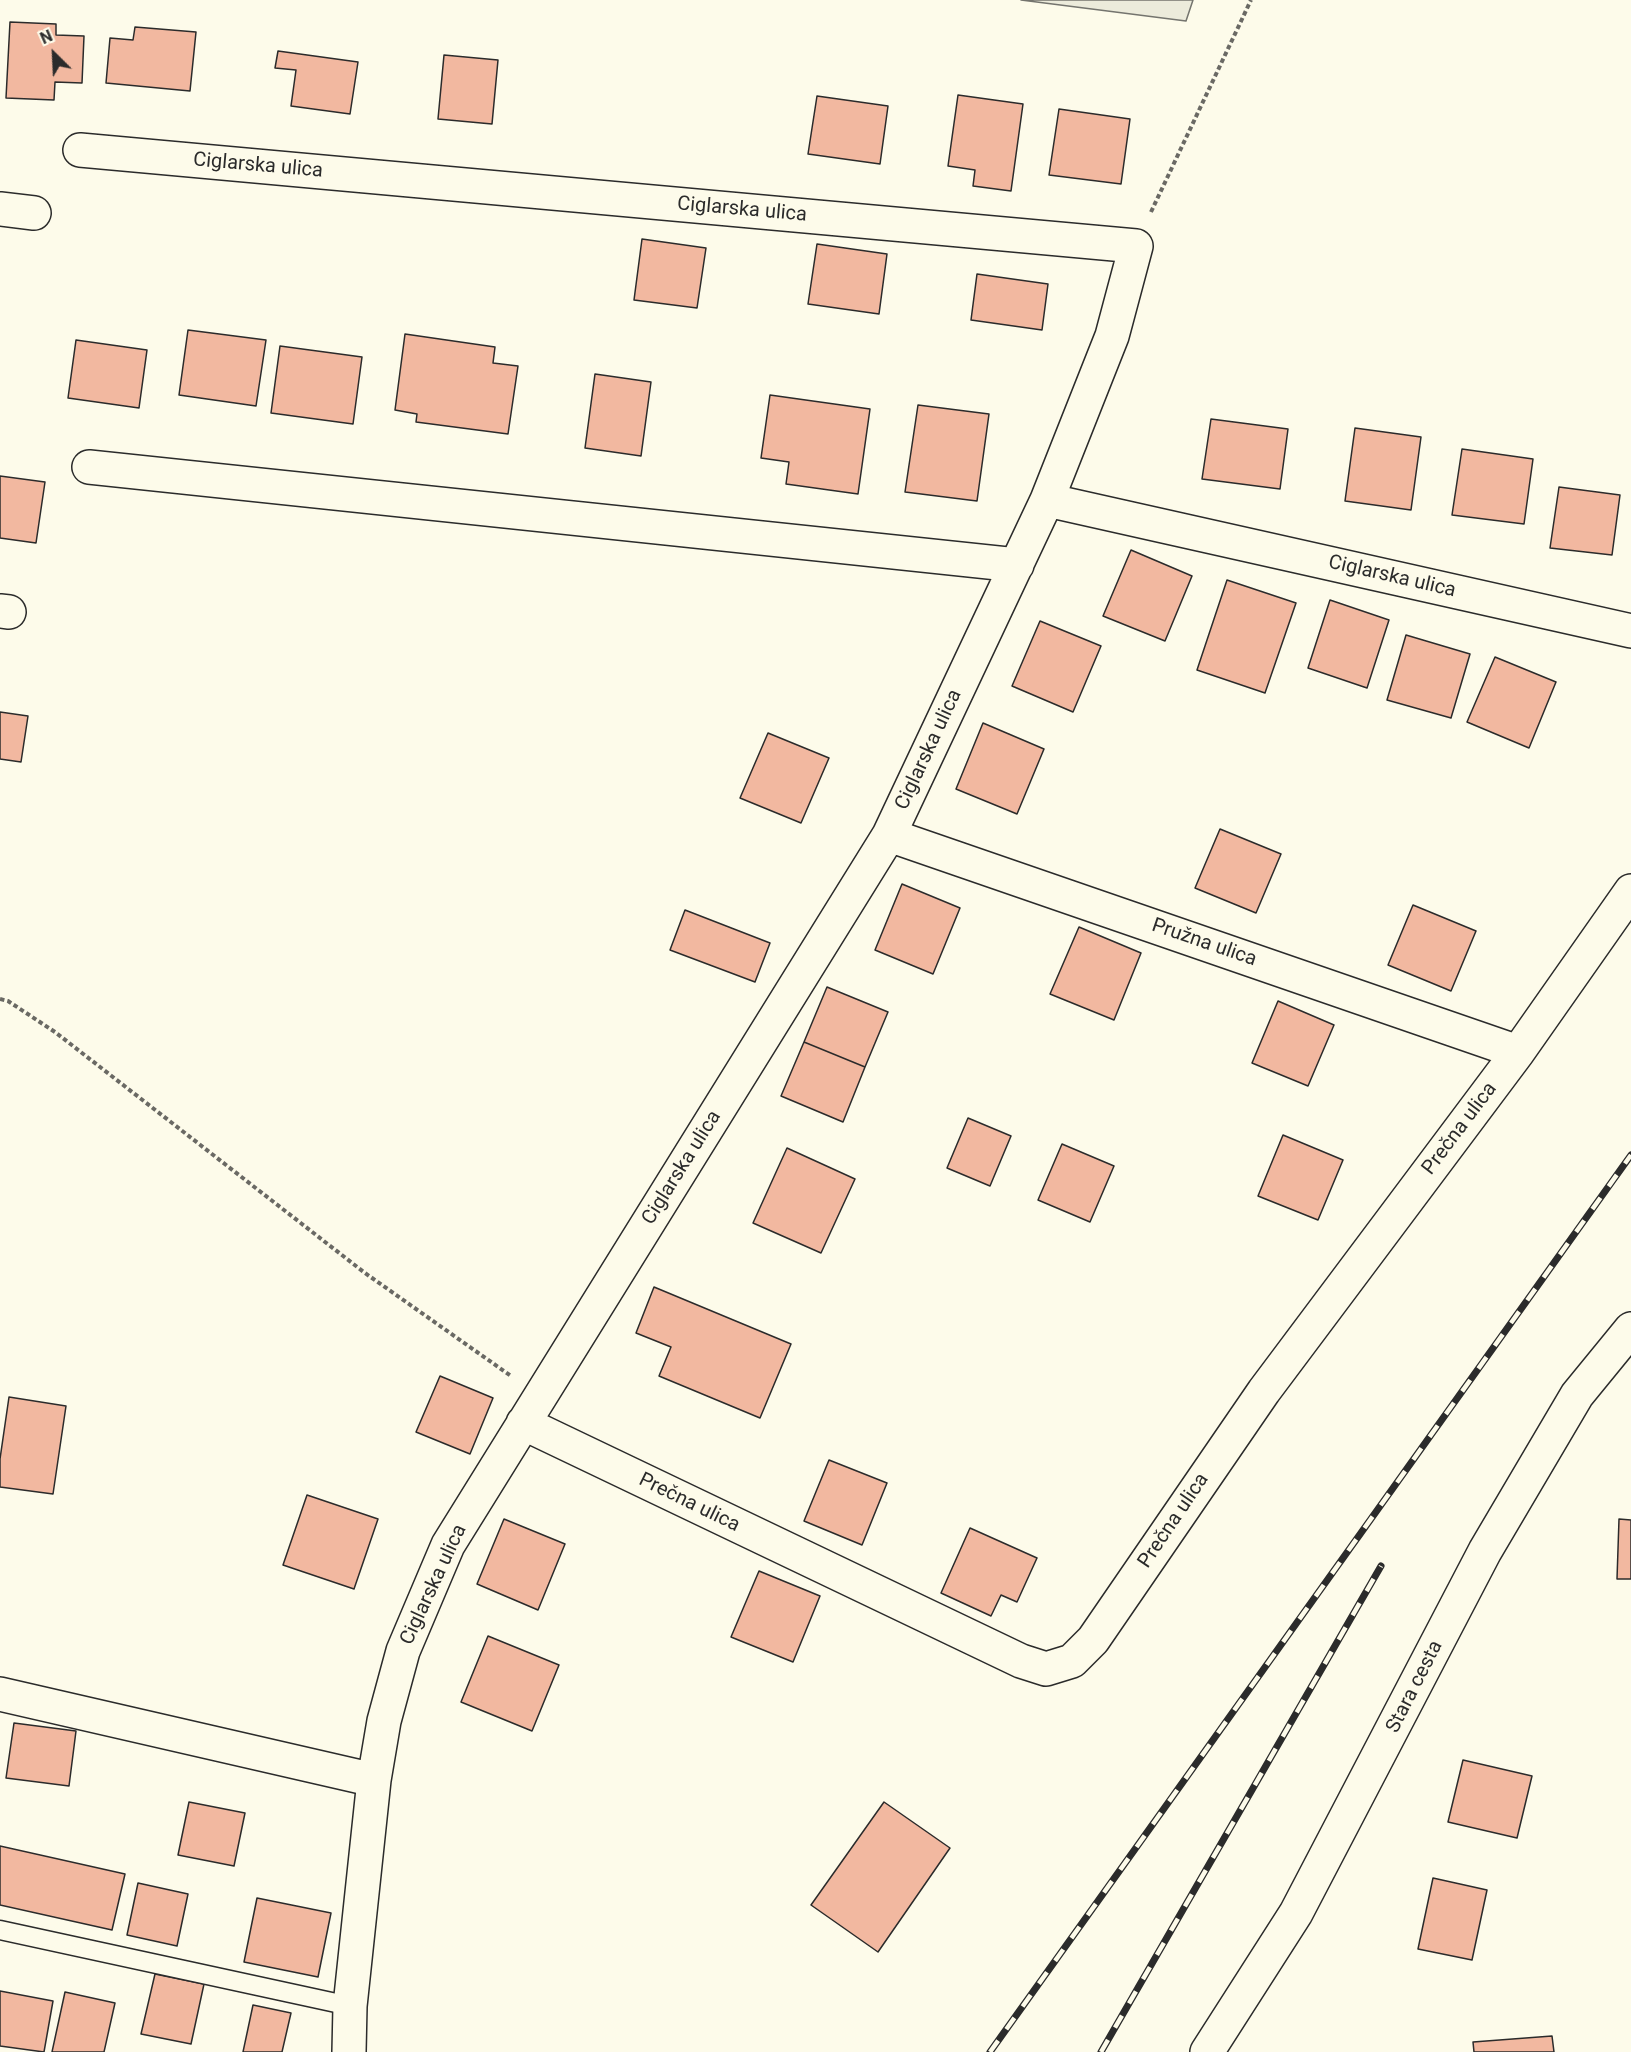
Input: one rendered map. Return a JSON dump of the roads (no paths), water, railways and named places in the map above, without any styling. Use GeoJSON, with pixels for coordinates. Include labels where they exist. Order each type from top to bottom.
{"type":"FeatureCollection","features":[{"type":"Feature","properties":{"kind":"street","name":"Ciglarska ulica"},"geometry":{"type":"LineString","coordinates":[[80,150],[1136,246],[1112,336],[1047,500],[889,835],[448,1545],[412,1629],[384,1721],[374,1780],[350,2006],[349,2052]]}},
{"type":"Feature","properties":{"kind":"street"},"geometry":{"type":"LineString","coordinates":[[0,208],[34,213]]}},
{"type":"Feature","properties":{"kind":"street"},"geometry":{"type":"LineString","coordinates":[[89,467],[1017,565]]}},
{"type":"Feature","properties":{"kind":"street","name":"Ciglarska ulica"},"geometry":{"type":"LineString","coordinates":[[1047,500],[1631,631]]}},
{"type":"Feature","properties":{"kind":"street","name":"Pružna ulica"},"geometry":{"type":"LineString","coordinates":[[889,835],[1518,1052]]}},
{"type":"Feature","properties":{"kind":"street","name":"Prečna ulica"},"geometry":{"type":"LineString","coordinates":[[531,1410],[1021,1662],[1046,1669],[1072,1661],[1093,1640],[1177,1515],[1271,1382],[1518,1052],[1631,891]]}},
{"type":"Feature","properties":{"kind":"street","name":"Stara cesta"},"geometry":{"type":"LineString","coordinates":[[1207,2052],[1296,1914],[1497,1532],[1577,1395],[1631,1329]]}},
{"type":"Feature","properties":{"kind":"street"},"geometry":{"type":"LineString","coordinates":[[0,1694],[374,1780]]}},
{"type":"Feature","properties":{"kind":"lane"},"geometry":{"type":"LineString","coordinates":[[0,1930],[350,2006]]}},
{"type":"Feature","properties":{"kind":"railway"},"geometry":{"type":"LineString","coordinates":[[990,2052],[1631,1155]]}},
{"type":"Feature","properties":{"kind":"railway"},"geometry":{"type":"LineString","coordinates":[[1101,2052],[1381,1566]]}}]}
